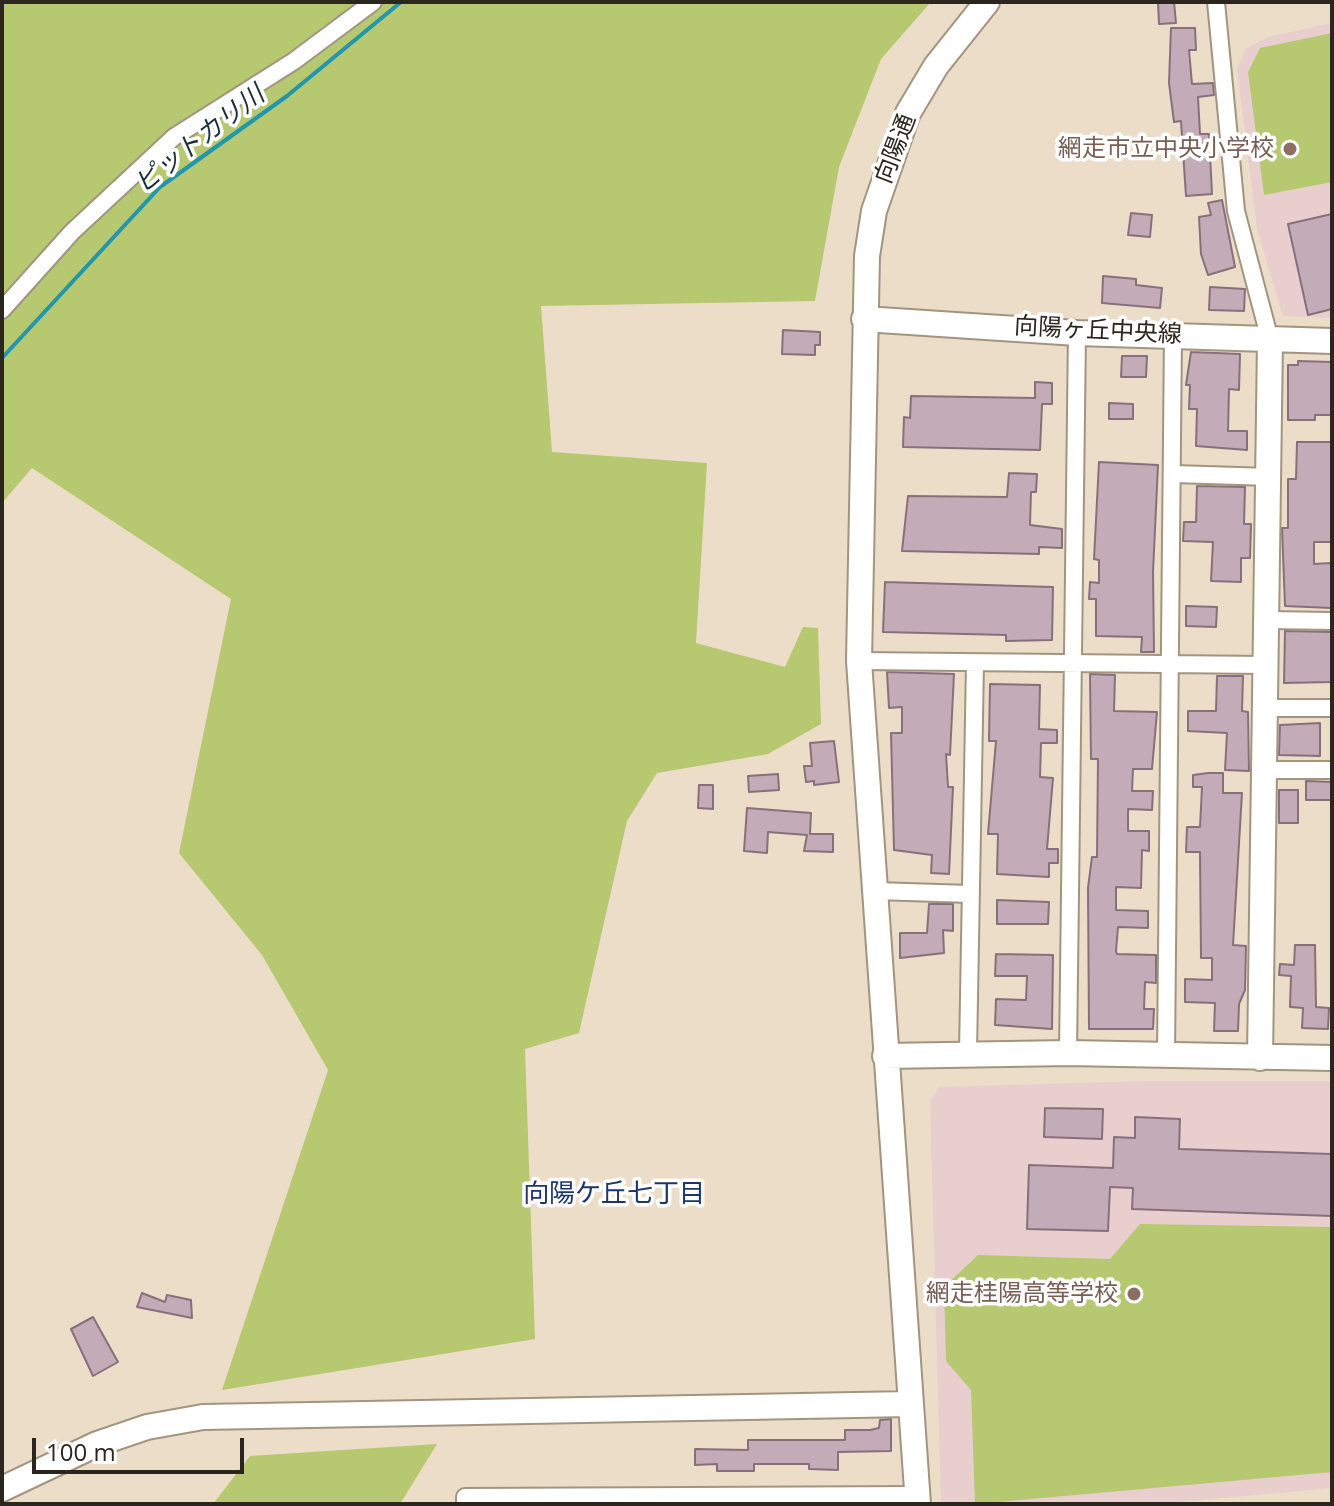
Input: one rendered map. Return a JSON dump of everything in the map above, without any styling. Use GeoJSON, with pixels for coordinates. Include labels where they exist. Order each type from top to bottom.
{"type":"FeatureCollection","features":[{"type":"Feature","properties":{"kind":"street"},"geometry":{"type":"LineString","coordinates":[[2,310],[72,232],[174,137],[294,61],[373,2]]}},
{"type":"Feature","properties":{"kind":"street","name":"向陽通"},"geometry":{"type":"LineString","coordinates":[[918,1499],[859,661],[864,319],[867,256],[874,211],[908,113],[936,66],[987,2]]}},
{"type":"Feature","properties":{"kind":"street"},"geometry":{"type":"LineString","coordinates":[[1216,2],[1236,211],[1270,340],[1260,1058]]}},
{"type":"Feature","properties":{"kind":"street","name":"向陽ヶ丘中央線"},"geometry":{"type":"LineString","coordinates":[[864,319],[1077,333],[1332,341]]}},
{"type":"Feature","properties":{"kind":"street"},"geometry":{"type":"LineString","coordinates":[[1068,1053],[1077,333]]}},
{"type":"Feature","properties":{"kind":"street"},"geometry":{"type":"LineString","coordinates":[[1166,1055],[1173,335]]}},
{"type":"Feature","properties":{"kind":"street"},"geometry":{"type":"LineString","coordinates":[[1174,474],[1270,477]]}},
{"type":"Feature","properties":{"kind":"street"},"geometry":{"type":"LineString","coordinates":[[1267,620],[1332,621]]}},
{"type":"Feature","properties":{"kind":"street"},"geometry":{"type":"LineString","coordinates":[[859,661],[1266,665]]}},
{"type":"Feature","properties":{"kind":"street"},"geometry":{"type":"LineString","coordinates":[[968,1053],[975,663]]}},
{"type":"Feature","properties":{"kind":"street"},"geometry":{"type":"LineString","coordinates":[[1266,708],[1332,708]]}},
{"type":"Feature","properties":{"kind":"street"},"geometry":{"type":"LineString","coordinates":[[1265,770],[1332,770]]}},
{"type":"Feature","properties":{"kind":"street"},"geometry":{"type":"LineString","coordinates":[[874,891],[971,894]]}},
{"type":"Feature","properties":{"kind":"street"},"geometry":{"type":"LineString","coordinates":[[885,1056],[1068,1053],[1332,1058]]}},
{"type":"Feature","properties":{"kind":"street"},"geometry":{"type":"LineString","coordinates":[[2,1489],[97,1444],[147,1427],[203,1417],[910,1404]]}},
{"type":"Feature","properties":{"kind":"street"},"geometry":{"type":"LineString","coordinates":[[465,1504],[465,1497],[691,1501],[918,1499]]}},
{"type":"Feature","properties":{"kind":"shaded area","name":"網走市立中央小学校"},"geometry":{"type":"Polygon","coordinates":[[[1332,23],[1332,318],[1283,316],[1257,229],[1237,68],[1247,48],[1268,37],[1332,23]]]}},
{"type":"Feature","properties":{"kind":"shaded area","name":"網走桂陽高等学校"},"geometry":{"type":"Polygon","coordinates":[[[1149,1081],[1332,1081],[1332,1488],[1158,1504],[941,1504],[930,1101],[939,1087],[1149,1081]]]}},
{"type":"Feature","properties":{"kind":"green space"},"geometry":{"type":"Polygon","coordinates":[[[2,2],[931,2],[881,59],[839,167],[815,301],[541,306],[552,452],[707,463],[696,643],[785,667],[803,627],[818,628],[821,724],[768,754],[657,773],[627,821],[579,1033],[525,1049],[535,1339],[222,1390],[328,1070],[262,955],[179,853],[231,599],[32,468],[2,503],[2,2]]]}},
{"type":"Feature","properties":{"kind":"green space"},"geometry":{"type":"Polygon","coordinates":[[[1332,33],[1332,182],[1264,195],[1248,72],[1260,48],[1332,33]]]}},
{"type":"Feature","properties":{"kind":"green space"},"geometry":{"type":"Polygon","coordinates":[[[1140,1224],[1332,1227],[1332,1472],[975,1504],[971,1390],[946,1361],[944,1287],[978,1255],[1110,1259],[1140,1224]]]}},
{"type":"Feature","properties":{"kind":"green space"},"geometry":{"type":"Polygon","coordinates":[[[437,1444],[400,1504],[213,1504],[250,1456],[437,1444]]]}},
{"type":"Feature","properties":{"kind":"building"},"geometry":{"type":"Polygon","coordinates":[[[1158,2],[1174,2],[1176,23],[1159,24],[1158,2]]]}},
{"type":"Feature","properties":{"kind":"building"},"geometry":{"type":"Polygon","coordinates":[[[1171,28],[1195,28],[1196,50],[1189,50],[1192,84],[1213,83],[1214,95],[1198,97],[1200,134],[1209,134],[1212,194],[1186,196],[1181,121],[1174,122],[1169,83],[1171,28]]]}},
{"type":"Feature","properties":{"kind":"building"},"geometry":{"type":"Polygon","coordinates":[[[1222,200],[1235,267],[1208,275],[1201,254],[1199,217],[1211,215],[1208,203],[1222,200]]]}},
{"type":"Feature","properties":{"kind":"building"},"geometry":{"type":"Polygon","coordinates":[[[1131,213],[1152,215],[1150,237],[1128,235],[1131,213]]]}},
{"type":"Feature","properties":{"kind":"building"},"geometry":{"type":"Polygon","coordinates":[[[1332,214],[1332,309],[1308,315],[1288,224],[1332,214]]]}},
{"type":"Feature","properties":{"kind":"building"},"geometry":{"type":"Polygon","coordinates":[[[1103,276],[1136,279],[1136,285],[1162,288],[1160,308],[1102,303],[1103,276]]]}},
{"type":"Feature","properties":{"kind":"building"},"geometry":{"type":"Polygon","coordinates":[[[1210,287],[1245,289],[1244,311],[1209,310],[1210,287]]]}},
{"type":"Feature","properties":{"kind":"building"},"geometry":{"type":"Polygon","coordinates":[[[783,330],[820,332],[820,345],[815,345],[815,355],[782,354],[783,330]]]}},
{"type":"Feature","properties":{"kind":"building"},"geometry":{"type":"Polygon","coordinates":[[[1191,352],[1240,354],[1239,390],[1229,389],[1228,431],[1247,431],[1247,450],[1196,446],[1197,409],[1189,409],[1190,385],[1186,385],[1191,352]]]}},
{"type":"Feature","properties":{"kind":"building"},"geometry":{"type":"Polygon","coordinates":[[[1122,356],[1147,356],[1146,377],[1121,377],[1122,356]]]}},
{"type":"Feature","properties":{"kind":"building"},"geometry":{"type":"Polygon","coordinates":[[[1298,361],[1332,362],[1332,415],[1315,415],[1315,420],[1288,420],[1288,365],[1298,365],[1298,361]]]}},
{"type":"Feature","properties":{"kind":"building"},"geometry":{"type":"Polygon","coordinates":[[[1035,382],[1052,383],[1052,404],[1042,404],[1040,450],[903,447],[904,417],[910,418],[911,396],[1035,398],[1035,382]]]}},
{"type":"Feature","properties":{"kind":"building"},"geometry":{"type":"Polygon","coordinates":[[[1109,403],[1133,404],[1133,419],[1109,419],[1109,403]]]}},
{"type":"Feature","properties":{"kind":"building"},"geometry":{"type":"Polygon","coordinates":[[[1297,442],[1332,442],[1332,542],[1314,542],[1314,564],[1331,563],[1331,608],[1285,606],[1282,528],[1288,528],[1288,479],[1296,479],[1297,442]]]}},
{"type":"Feature","properties":{"kind":"building"},"geometry":{"type":"Polygon","coordinates":[[[1099,462],[1158,465],[1153,572],[1154,652],[1141,652],[1142,637],[1096,636],[1096,599],[1089,599],[1090,582],[1099,583],[1099,560],[1094,559],[1099,462]]]}},
{"type":"Feature","properties":{"kind":"building"},"geometry":{"type":"Polygon","coordinates":[[[1009,473],[1037,474],[1036,492],[1031,492],[1030,525],[1062,529],[1062,548],[1039,547],[1039,554],[902,551],[908,496],[1007,497],[1009,473]]]}},
{"type":"Feature","properties":{"kind":"building"},"geometry":{"type":"Polygon","coordinates":[[[1197,486],[1245,487],[1244,524],[1251,524],[1250,558],[1241,558],[1241,582],[1211,581],[1213,542],[1183,541],[1184,522],[1196,522],[1197,486]]]}},
{"type":"Feature","properties":{"kind":"building"},"geometry":{"type":"Polygon","coordinates":[[[885,582],[1053,587],[1052,640],[1006,641],[1006,635],[883,632],[885,582]]]}},
{"type":"Feature","properties":{"kind":"building"},"geometry":{"type":"Polygon","coordinates":[[[1186,606],[1217,607],[1216,627],[1186,626],[1186,606]]]}},
{"type":"Feature","properties":{"kind":"building"},"geometry":{"type":"Polygon","coordinates":[[[1285,631],[1332,632],[1332,682],[1284,683],[1285,631]]]}},
{"type":"Feature","properties":{"kind":"building"},"geometry":{"type":"Polygon","coordinates":[[[887,672],[954,674],[950,755],[946,754],[948,787],[953,787],[949,874],[931,873],[932,855],[894,850],[891,733],[902,733],[902,707],[889,708],[887,672]]]}},
{"type":"Feature","properties":{"kind":"building"},"geometry":{"type":"Polygon","coordinates":[[[1090,674],[1115,675],[1114,711],[1157,712],[1152,769],[1133,769],[1132,791],[1153,791],[1152,810],[1128,809],[1128,831],[1149,831],[1149,851],[1142,850],[1141,888],[1116,887],[1116,910],[1148,911],[1148,928],[1118,927],[1116,951],[1117,954],[1156,955],[1156,983],[1145,982],[1144,1009],[1154,1009],[1153,1029],[1089,1029],[1088,888],[1092,857],[1097,857],[1098,759],[1091,759],[1090,674]]]}},
{"type":"Feature","properties":{"kind":"building"},"geometry":{"type":"Polygon","coordinates":[[[1217,676],[1243,676],[1242,711],[1248,712],[1249,771],[1225,770],[1227,733],[1188,731],[1188,711],[1216,711],[1217,676]]]}},
{"type":"Feature","properties":{"kind":"building"},"geometry":{"type":"Polygon","coordinates":[[[990,684],[1040,685],[1039,729],[1057,730],[1057,743],[1041,743],[1040,777],[1053,778],[1047,849],[1058,849],[1058,863],[1049,863],[1049,877],[997,874],[998,834],[988,834],[996,741],[989,741],[990,684]]]}},
{"type":"Feature","properties":{"kind":"building"},"geometry":{"type":"Polygon","coordinates":[[[1320,723],[1320,756],[1279,755],[1280,725],[1320,723]]]}},
{"type":"Feature","properties":{"kind":"building"},"geometry":{"type":"Polygon","coordinates":[[[834,741],[839,782],[814,785],[814,781],[806,782],[804,766],[812,766],[810,743],[834,741]]]}},
{"type":"Feature","properties":{"kind":"building"},"geometry":{"type":"Polygon","coordinates":[[[1223,773],[1223,793],[1242,793],[1233,945],[1246,946],[1245,990],[1239,1004],[1238,1031],[1214,1031],[1215,1003],[1185,1002],[1185,979],[1212,980],[1212,958],[1201,958],[1200,852],[1186,852],[1187,827],[1200,827],[1202,787],[1193,787],[1193,775],[1223,773]]]}},
{"type":"Feature","properties":{"kind":"building"},"geometry":{"type":"Polygon","coordinates":[[[778,774],[779,790],[749,792],[748,776],[778,774]]]}},
{"type":"Feature","properties":{"kind":"building"},"geometry":{"type":"Polygon","coordinates":[[[1306,781],[1332,782],[1332,800],[1306,800],[1306,781]]]}},
{"type":"Feature","properties":{"kind":"building"},"geometry":{"type":"Polygon","coordinates":[[[699,785],[713,785],[713,809],[698,808],[699,785]]]}},
{"type":"Feature","properties":{"kind":"building"},"geometry":{"type":"Polygon","coordinates":[[[1279,790],[1298,790],[1298,823],[1279,823],[1279,790]]]}},
{"type":"Feature","properties":{"kind":"building"},"geometry":{"type":"Polygon","coordinates":[[[747,808],[811,813],[810,834],[833,834],[833,852],[804,851],[807,835],[768,832],[767,853],[744,851],[747,808]]]}},
{"type":"Feature","properties":{"kind":"building"},"geometry":{"type":"Polygon","coordinates":[[[997,900],[1049,902],[1048,924],[997,924],[997,900]]]}},
{"type":"Feature","properties":{"kind":"building"},"geometry":{"type":"Polygon","coordinates":[[[929,904],[953,904],[953,931],[943,930],[944,953],[900,958],[900,933],[927,933],[929,904]]]}},
{"type":"Feature","properties":{"kind":"building"},"geometry":{"type":"Polygon","coordinates":[[[1295,945],[1315,945],[1316,1007],[1329,1008],[1328,1029],[1302,1028],[1303,1008],[1290,1007],[1291,976],[1279,975],[1280,964],[1294,965],[1295,945]]]}},
{"type":"Feature","properties":{"kind":"building"},"geometry":{"type":"Polygon","coordinates":[[[996,954],[1053,955],[1052,1029],[995,1025],[996,999],[1026,1000],[1027,976],[995,976],[996,954]]]}},
{"type":"Feature","properties":{"kind":"building"},"geometry":{"type":"Polygon","coordinates":[[[1045,1108],[1103,1109],[1102,1139],[1044,1137],[1045,1108]]]}},
{"type":"Feature","properties":{"kind":"building"},"geometry":{"type":"Polygon","coordinates":[[[1135,1117],[1180,1119],[1179,1149],[1332,1154],[1332,1216],[1132,1209],[1133,1188],[1110,1187],[1108,1231],[1027,1229],[1029,1165],[1113,1168],[1114,1137],[1135,1138],[1135,1117]]]}},
{"type":"Feature","properties":{"kind":"building"},"geometry":{"type":"Polygon","coordinates":[[[142,1293],[165,1302],[167,1295],[191,1300],[192,1318],[137,1307],[142,1293]]]}},
{"type":"Feature","properties":{"kind":"building"},"geometry":{"type":"Polygon","coordinates":[[[93,1317],[118,1362],[93,1376],[71,1329],[93,1317]]]}},
{"type":"Feature","properties":{"kind":"building"},"geometry":{"type":"Polygon","coordinates":[[[891,1419],[891,1451],[838,1452],[838,1470],[809,1469],[809,1464],[754,1464],[754,1471],[717,1471],[717,1464],[695,1465],[695,1449],[748,1450],[748,1440],[845,1440],[845,1430],[879,1428],[880,1420],[891,1419]]]}},
{"type":"Feature","properties":{"kind":"waterway","name":"ピットカリ川"},"geometry":{"type":"LineString","coordinates":[[2,358],[160,187],[287,96],[401,2]]}},
{"type":"Feature","properties":{"kind":"place","name":"網走市立中央小学校"},"geometry":{"type":"Point","coordinates":[1290,149]}},
{"type":"Feature","properties":{"kind":"place","name":"網走桂陽高等学校"},"geometry":{"type":"Point","coordinates":[1134,1294]}},
{"type":"Feature","properties":{"kind":"district","name":"向陽ケ丘七丁目"},"geometry":{"type":"Point","coordinates":[614,1195]}}]}
